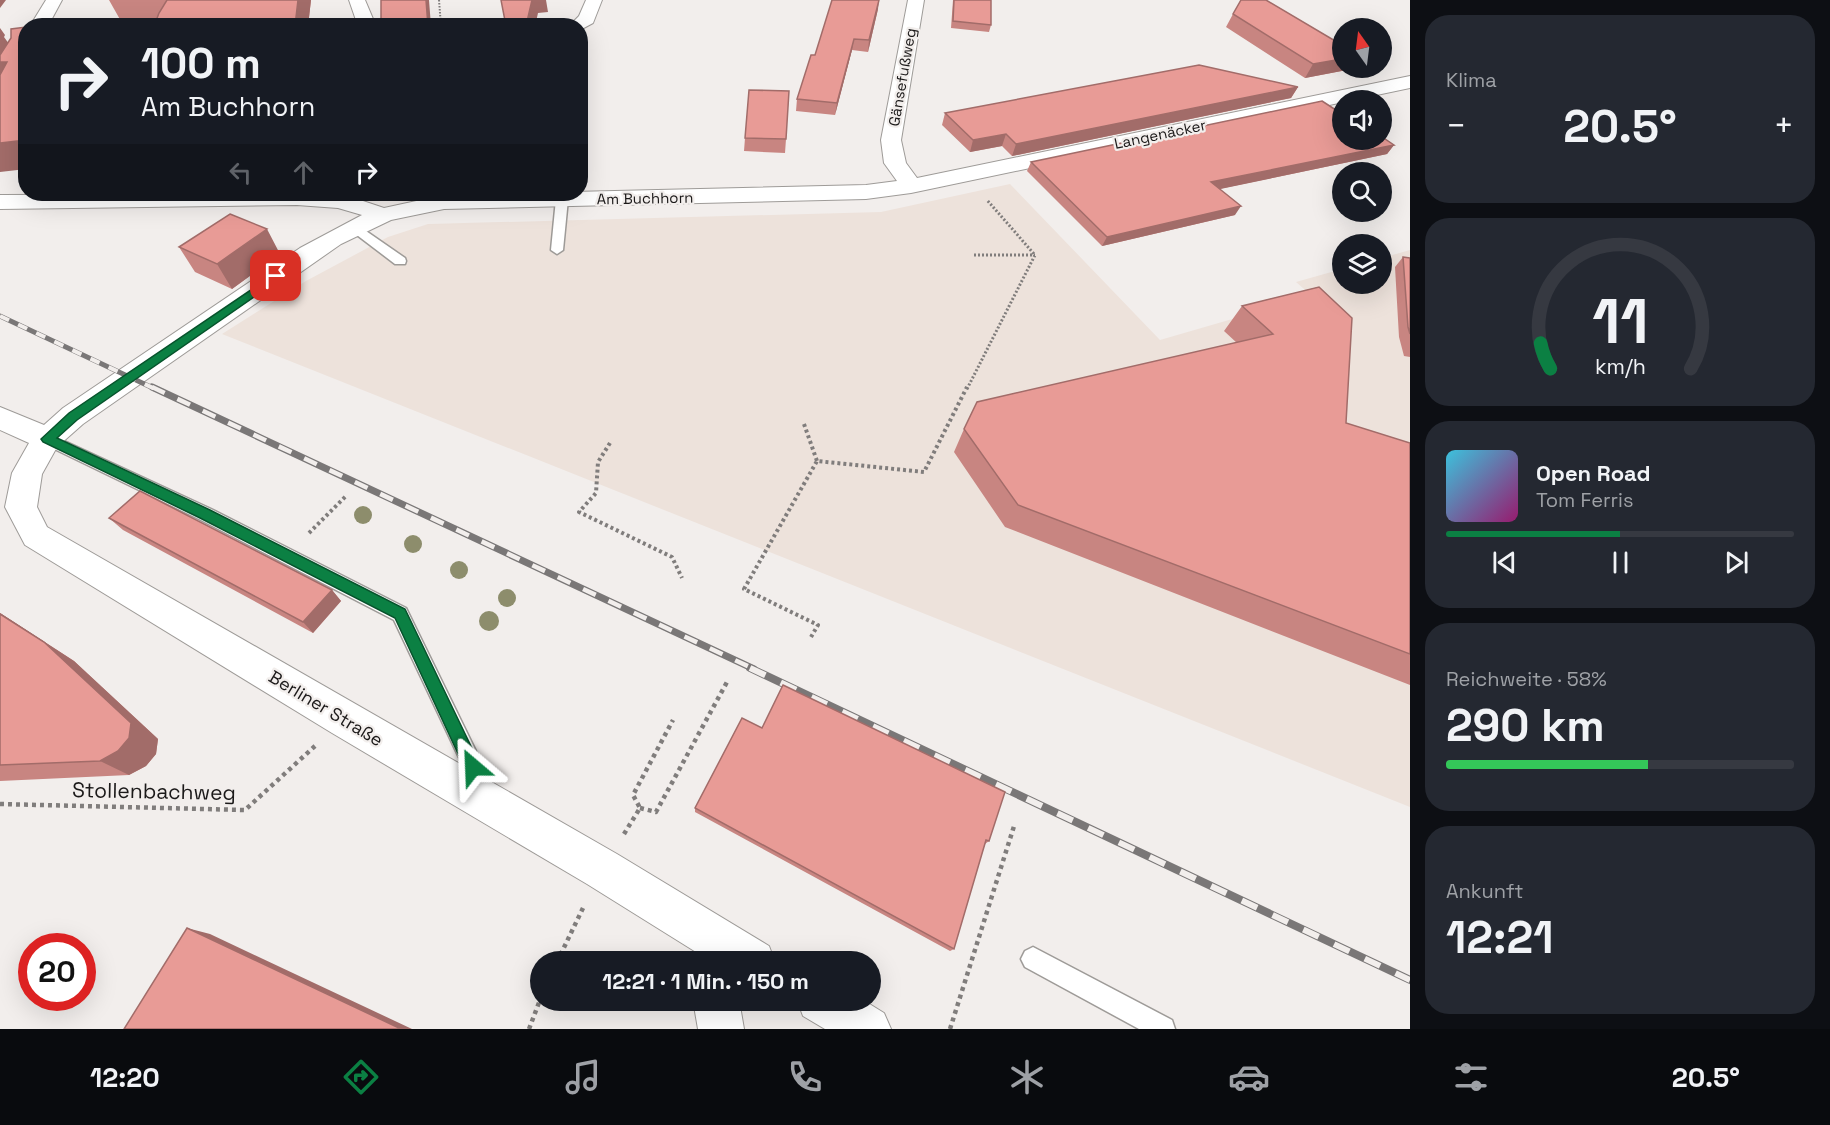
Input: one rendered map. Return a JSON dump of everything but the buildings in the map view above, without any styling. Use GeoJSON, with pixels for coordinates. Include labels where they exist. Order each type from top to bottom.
{"type":"FeatureCollection","features":[{"type":"Feature","properties":{"kind":"street"},"geometry":{"type":"LineString","coordinates":[[44,18],[54,0]]}},
{"type":"Feature","properties":{"kind":"street"},"geometry":{"type":"LineString","coordinates":[[357,0],[364,18]]}},
{"type":"Feature","properties":{"kind":"street"},"geometry":{"type":"LineString","coordinates":[[587,18],[594,0]]}},
{"type":"Feature","properties":{"kind":"street","name":"Gänsefußweg"},"geometry":{"type":"LineString","coordinates":[[911,186],[895,163],[891,140],[916,0]]}},
{"type":"Feature","properties":{"kind":"street","name":"Langenäcker"},"geometry":{"type":"LineString","coordinates":[[1369,90],[1410,82]]}},
{"type":"Feature","properties":{"kind":"street"},"geometry":{"type":"LineString","coordinates":[[1392,96],[1410,100]]}},
{"type":"Feature","properties":{"kind":"street","name":"Langenäcker"},"geometry":{"type":"LineString","coordinates":[[911,186],[1332,98]]}},
{"type":"Feature","properties":{"kind":"street","name":"Am Buchhorn"},"geometry":{"type":"LineString","coordinates":[[588,199],[820,195],[911,186]]}},
{"type":"Feature","properties":{"kind":"street"},"geometry":{"type":"LineString","coordinates":[[0,202],[74,201]]}},
{"type":"Feature","properties":{"kind":"street"},"geometry":{"type":"LineString","coordinates":[[340,201],[380,214]]}},
{"type":"Feature","properties":{"kind":"street","name":"Am Buchhorn"},"geometry":{"type":"LineString","coordinates":[[47,439],[73,416],[311,251],[353,226],[380,214],[412,205],[483,201]]}},
{"type":"Feature","properties":{"kind":"street"},"geometry":{"type":"LineString","coordinates":[[0,418],[47,439]]}},
{"type":"Feature","properties":{"kind":"street","name":"Berliner Straße"},"geometry":{"type":"LineString","coordinates":[[47,439],[27,473],[21,507],[36,536],[345,720],[602,869],[735,951]]}},
{"type":"Feature","properties":{"kind":"street"},"geometry":{"type":"LineString","coordinates":[[686,922],[700,951]]}},
{"type":"Feature","properties":{"kind":"street"},"geometry":{"type":"LineString","coordinates":[[718,1011],[721,1029]]}},
{"type":"Feature","properties":{"kind":"street"},"geometry":{"type":"LineString","coordinates":[[838,1011],[868,1029]]}},
{"type":"Feature","properties":{"kind":"lane"},"geometry":{"type":"LineString","coordinates":[[557,250],[562,201]]}},
{"type":"Feature","properties":{"kind":"lane"},"geometry":{"type":"LineString","coordinates":[[353,226],[400,261]]}},
{"type":"Feature","properties":{"kind":"lane"},"geometry":{"type":"LineString","coordinates":[[47,439],[288,555],[400,614],[491,805]]}},
{"type":"Feature","properties":{"kind":"lane"},"geometry":{"type":"LineString","coordinates":[[1034,959],[1163,1029]]}},
{"type":"Feature","properties":{"kind":"path"},"geometry":{"type":"LineString","coordinates":[[439,0],[440,18]]}},
{"type":"Feature","properties":{"kind":"path"},"geometry":{"type":"LineString","coordinates":[[965,174],[1035,255]]}},
{"type":"Feature","properties":{"kind":"path"},"geometry":{"type":"LineString","coordinates":[[974,255],[1035,255]]}},
{"type":"Feature","properties":{"kind":"path"},"geometry":{"type":"LineString","coordinates":[[817,461],[924,472],[1035,255]]}},
{"type":"Feature","properties":{"kind":"path"},"geometry":{"type":"LineString","coordinates":[[804,424],[817,461],[744,588],[818,625],[811,637]]}},
{"type":"Feature","properties":{"kind":"path"},"geometry":{"type":"LineString","coordinates":[[610,443],[598,462],[596,493],[579,512],[672,557],[682,578]]}},
{"type":"Feature","properties":{"kind":"path"},"geometry":{"type":"LineString","coordinates":[[288,555],[346,496]]}},
{"type":"Feature","properties":{"kind":"path"},"geometry":{"type":"LineString","coordinates":[[640,808],[656,812],[727,682]]}},
{"type":"Feature","properties":{"kind":"path","name":"Stollenbachweg"},"geometry":{"type":"LineString","coordinates":[[0,804],[245,810],[345,720]]}},
{"type":"Feature","properties":{"kind":"path"},"geometry":{"type":"LineString","coordinates":[[633,795],[673,720]]}},
{"type":"Feature","properties":{"kind":"path"},"geometry":{"type":"LineString","coordinates":[[950,1029],[1015,823]]}},
{"type":"Feature","properties":{"kind":"path"},"geometry":{"type":"LineString","coordinates":[[562,951],[602,869]]}},
{"type":"Feature","properties":{"kind":"path"},"geometry":{"type":"LineString","coordinates":[[529,1029],[536,1011]]}},
{"type":"Feature","properties":{"kind":"shaded area"},"geometry":{"type":"Polygon","coordinates":[[[1010,184],[1160,340],[1312,296],[1296,282],[1332,272],[1332,294],[1392,294],[1392,255],[1410,250],[1410,807],[222,334],[306,281],[388,237],[428,224],[881,212],[1010,184]]]}},
{"type":"Feature","properties":{"kind":"railway"},"geometry":{"type":"LineString","coordinates":[[0,316],[155,389]]}},
{"type":"Feature","properties":{"kind":"railway"},"geometry":{"type":"LineString","coordinates":[[152,387],[754,669]]}},
{"type":"Feature","properties":{"kind":"railway"},"geometry":{"type":"LineString","coordinates":[[750,668],[1410,980]]}},
{"type":"Feature","properties":{"kind":"route"},"geometry":{"type":"LineString","coordinates":[[276,276],[73,416],[47,439],[288,555],[400,614],[473,767]]}}]}
